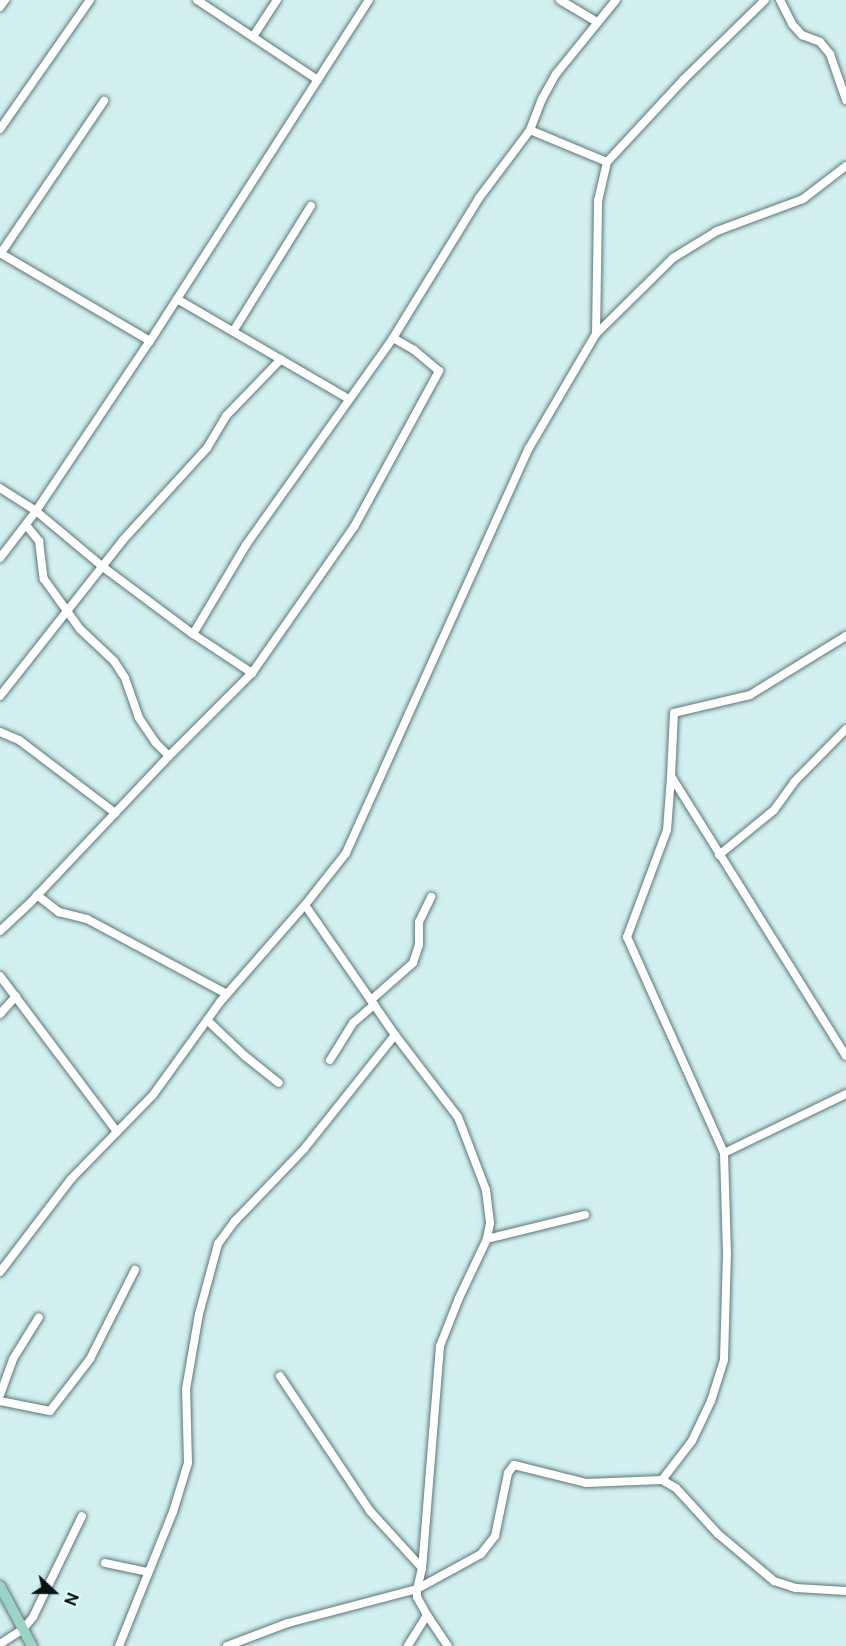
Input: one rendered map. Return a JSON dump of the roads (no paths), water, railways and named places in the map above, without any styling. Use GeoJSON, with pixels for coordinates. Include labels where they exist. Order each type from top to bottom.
{"type":"FeatureCollection","features":[{"type":"Feature","properties":{"kind":"main road"},"geometry":{"type":"LineString","coordinates":[[0,1586],[32,1646]]}},
{"type":"Feature","properties":{"kind":"street"},"geometry":{"type":"LineString","coordinates":[[0,7],[5,0]]}},
{"type":"Feature","properties":{"kind":"street"},"geometry":{"type":"LineString","coordinates":[[0,129],[90,0]]}},
{"type":"Feature","properties":{"kind":"street"},"geometry":{"type":"LineString","coordinates":[[197,0],[254,35],[318,80]]}},
{"type":"Feature","properties":{"kind":"street"},"geometry":{"type":"LineString","coordinates":[[254,35],[277,0]]}},
{"type":"Feature","properties":{"kind":"street"},"geometry":{"type":"LineString","coordinates":[[0,558],[36,511],[150,341],[369,0]]}},
{"type":"Feature","properties":{"kind":"street"},"geometry":{"type":"LineString","coordinates":[[560,0],[597,22]]}},
{"type":"Feature","properties":{"kind":"street"},"geometry":{"type":"LineString","coordinates":[[193,634],[246,545],[393,338],[479,198],[530,130],[542,99],[556,74],[616,0]]}},
{"type":"Feature","properties":{"kind":"street"},"geometry":{"type":"LineString","coordinates":[[596,334],[598,201],[607,162],[684,79],[765,0]]}},
{"type":"Feature","properties":{"kind":"street"},"geometry":{"type":"LineString","coordinates":[[780,0],[797,30],[810,40],[820,42],[830,54],[846,100]]}},
{"type":"Feature","properties":{"kind":"street"},"geometry":{"type":"LineString","coordinates":[[104,101],[1,253],[150,341]]}},
{"type":"Feature","properties":{"kind":"street"},"geometry":{"type":"LineString","coordinates":[[530,130],[607,162]]}},
{"type":"Feature","properties":{"kind":"street"},"geometry":{"type":"LineString","coordinates":[[0,1272],[71,1179],[153,1095],[227,994],[305,905],[346,853],[529,448],[596,334],[673,258],[717,231],[803,199],[846,166]]}},
{"type":"Feature","properties":{"kind":"street"},"geometry":{"type":"LineString","coordinates":[[234,330],[312,206]]}},
{"type":"Feature","properties":{"kind":"street"},"geometry":{"type":"LineString","coordinates":[[177,298],[349,399]]}},
{"type":"Feature","properties":{"kind":"street"},"geometry":{"type":"LineString","coordinates":[[0,931],[252,673],[354,527],[439,371],[414,350],[393,338]]}},
{"type":"Feature","properties":{"kind":"street"},"geometry":{"type":"LineString","coordinates":[[0,696],[123,540],[197,460],[226,416],[282,358]]}},
{"type":"Feature","properties":{"kind":"street"},"geometry":{"type":"LineString","coordinates":[[0,488],[36,511],[103,567],[193,634],[252,673]]}},
{"type":"Feature","properties":{"kind":"street"},"geometry":{"type":"LineString","coordinates":[[26,525],[39,541],[44,579],[80,629],[114,661],[125,678],[139,718],[156,743],[169,756]]}},
{"type":"Feature","properties":{"kind":"street"},"geometry":{"type":"LineString","coordinates":[[662,1480],[692,1441],[711,1401],[724,1360],[727,1254],[724,1153],[627,937],[667,830],[674,713],[750,695],[846,636]]}},
{"type":"Feature","properties":{"kind":"street"},"geometry":{"type":"LineString","coordinates":[[719,855],[752,831],[774,810],[794,783],[846,729]]}},
{"type":"Feature","properties":{"kind":"street"},"geometry":{"type":"LineString","coordinates":[[0,732],[19,740],[115,813]]}},
{"type":"Feature","properties":{"kind":"street"},"geometry":{"type":"LineString","coordinates":[[670,776],[846,1056]]}},
{"type":"Feature","properties":{"kind":"street"},"geometry":{"type":"LineString","coordinates":[[37,895],[59,912],[87,919],[227,994]]}},
{"type":"Feature","properties":{"kind":"street"},"geometry":{"type":"LineString","coordinates":[[330,1060],[353,1023],[413,963],[419,945],[419,922],[430,897]]}},
{"type":"Feature","properties":{"kind":"street"},"geometry":{"type":"LineString","coordinates":[[305,905],[395,1035],[458,1117],[486,1190],[489,1222],[487,1239],[459,1298],[440,1346],[422,1568],[417,1589],[417,1597],[448,1646]]}},
{"type":"Feature","properties":{"kind":"street"},"geometry":{"type":"LineString","coordinates":[[0,976],[117,1132]]}},
{"type":"Feature","properties":{"kind":"street"},"geometry":{"type":"LineString","coordinates":[[0,1014],[16,996]]}},
{"type":"Feature","properties":{"kind":"street"},"geometry":{"type":"LineString","coordinates":[[207,1020],[245,1056],[279,1083]]}},
{"type":"Feature","properties":{"kind":"street"},"geometry":{"type":"LineString","coordinates":[[119,1646],[173,1512],[188,1464],[186,1389],[199,1314],[218,1244],[235,1221],[304,1149],[395,1035]]}},
{"type":"Feature","properties":{"kind":"street"},"geometry":{"type":"LineString","coordinates":[[724,1153],[846,1094]]}},
{"type":"Feature","properties":{"kind":"street"},"geometry":{"type":"LineString","coordinates":[[487,1239],[585,1215]]}},
{"type":"Feature","properties":{"kind":"street"},"geometry":{"type":"LineString","coordinates":[[0,1401],[50,1411],[90,1359],[135,1270]]}},
{"type":"Feature","properties":{"kind":"street"},"geometry":{"type":"LineString","coordinates":[[0,1395],[13,1359],[39,1317]]}},
{"type":"Feature","properties":{"kind":"street"},"geometry":{"type":"LineString","coordinates":[[280,1376],[370,1511],[422,1568]]}},
{"type":"Feature","properties":{"kind":"street"},"geometry":{"type":"LineString","coordinates":[[227,1646],[288,1623],[417,1589],[481,1554],[489,1545],[498,1525],[508,1473],[514,1465],[586,1483],[662,1480],[676,1488],[718,1534],[774,1581],[796,1588],[846,1591]]}},
{"type":"Feature","properties":{"kind":"street"},"geometry":{"type":"LineString","coordinates":[[0,1644],[22,1629],[39,1606],[82,1516]]}},
{"type":"Feature","properties":{"kind":"street"},"geometry":{"type":"LineString","coordinates":[[105,1563],[148,1572]]}},
{"type":"Feature","properties":{"kind":"street"},"geometry":{"type":"LineString","coordinates":[[408,1646],[427,1615]]}}]}
